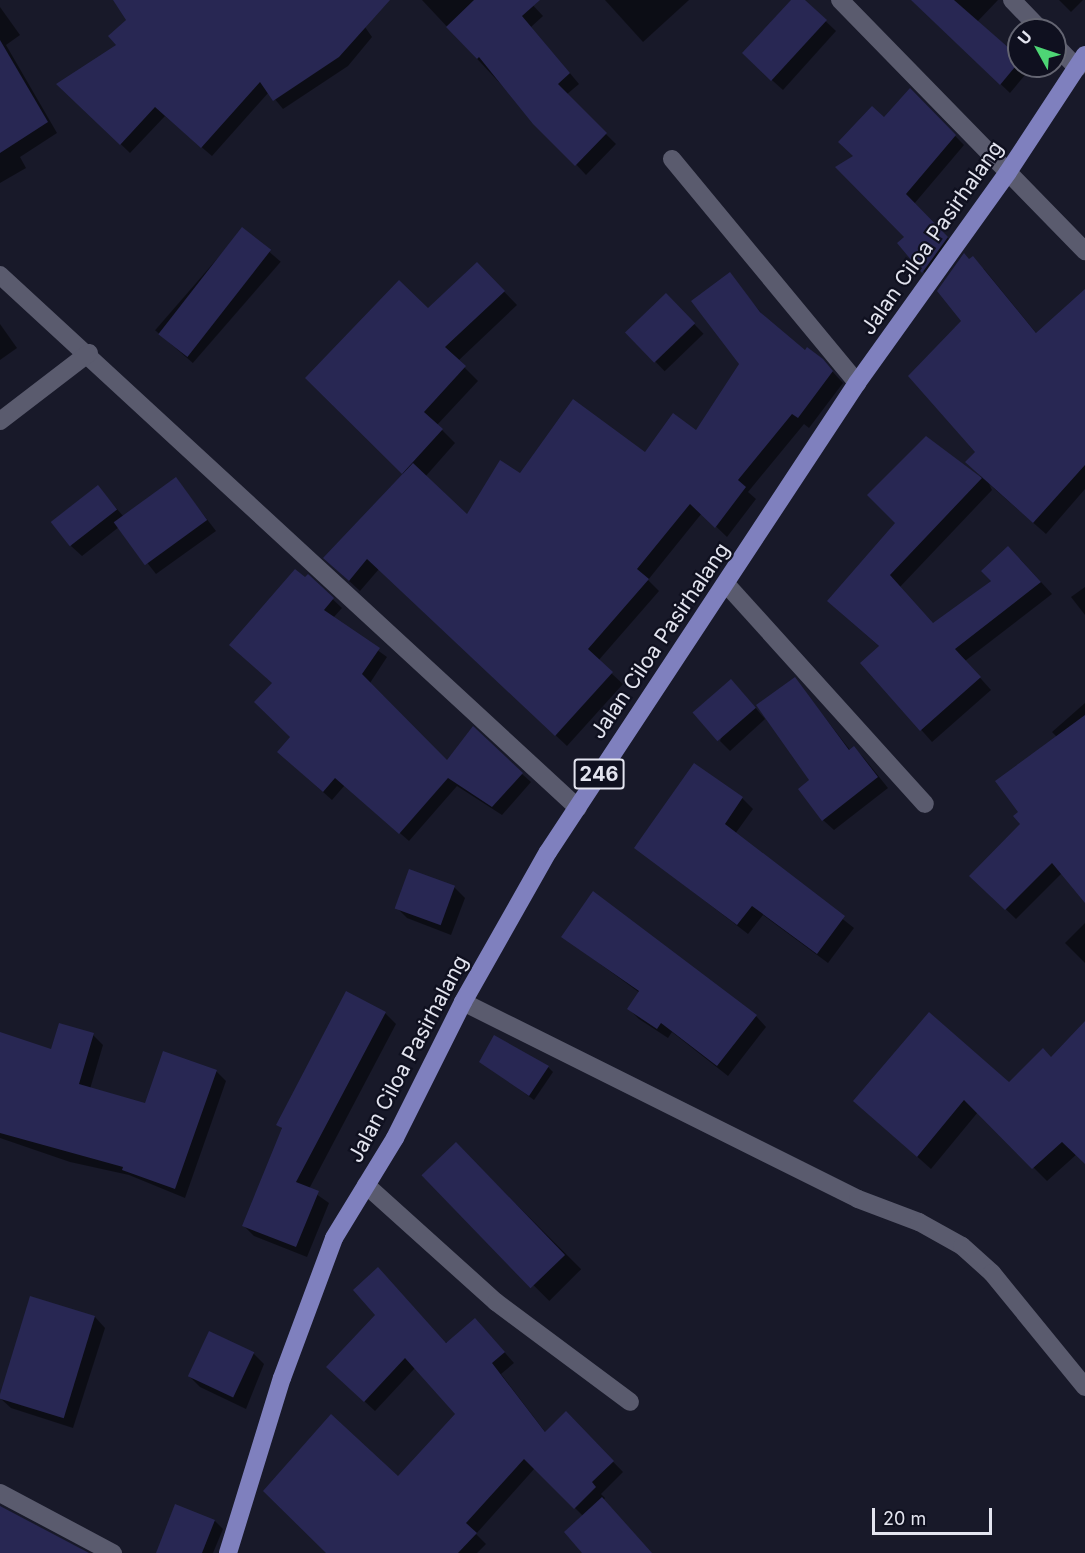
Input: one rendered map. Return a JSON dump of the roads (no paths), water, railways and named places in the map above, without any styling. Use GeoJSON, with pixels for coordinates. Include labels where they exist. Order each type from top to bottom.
{"type":"FeatureCollection","features":[{"type":"Feature","properties":{"kind":"main road","name":"Jalan Ciloa Pasirhalang"},"geometry":{"type":"LineString","coordinates":[[228,1553],[318,1277],[334,1238],[395,1138],[463,1002],[548,852],[626,729],[727,585],[857,383],[1008,172],[1081,62]]}},
{"type":"Feature","properties":{"kind":"street"},"geometry":{"type":"LineString","coordinates":[[840,0],[1085,250]]}},
{"type":"Feature","properties":{"kind":"street"},"geometry":{"type":"LineString","coordinates":[[1012,0],[1029,18]]}},
{"type":"Feature","properties":{"kind":"street"},"geometry":{"type":"LineString","coordinates":[[1067,53],[1081,62]]}},
{"type":"Feature","properties":{"kind":"street"},"geometry":{"type":"LineString","coordinates":[[672,159],[857,383]]}},
{"type":"Feature","properties":{"kind":"street"},"geometry":{"type":"LineString","coordinates":[[0,275],[89,353],[578,808]]}},
{"type":"Feature","properties":{"kind":"street"},"geometry":{"type":"LineString","coordinates":[[0,421],[89,353]]}},
{"type":"Feature","properties":{"kind":"street"},"geometry":{"type":"LineString","coordinates":[[727,585],[925,804]]}},
{"type":"Feature","properties":{"kind":"street"},"geometry":{"type":"LineString","coordinates":[[463,1002],[858,1199],[919,1222],[962,1246],[992,1273],[1085,1387]]}},
{"type":"Feature","properties":{"kind":"street"},"geometry":{"type":"LineString","coordinates":[[366,1185],[496,1302],[630,1402]]}},
{"type":"Feature","properties":{"kind":"street"},"geometry":{"type":"LineString","coordinates":[[0,1493],[113,1553]]}}]}
